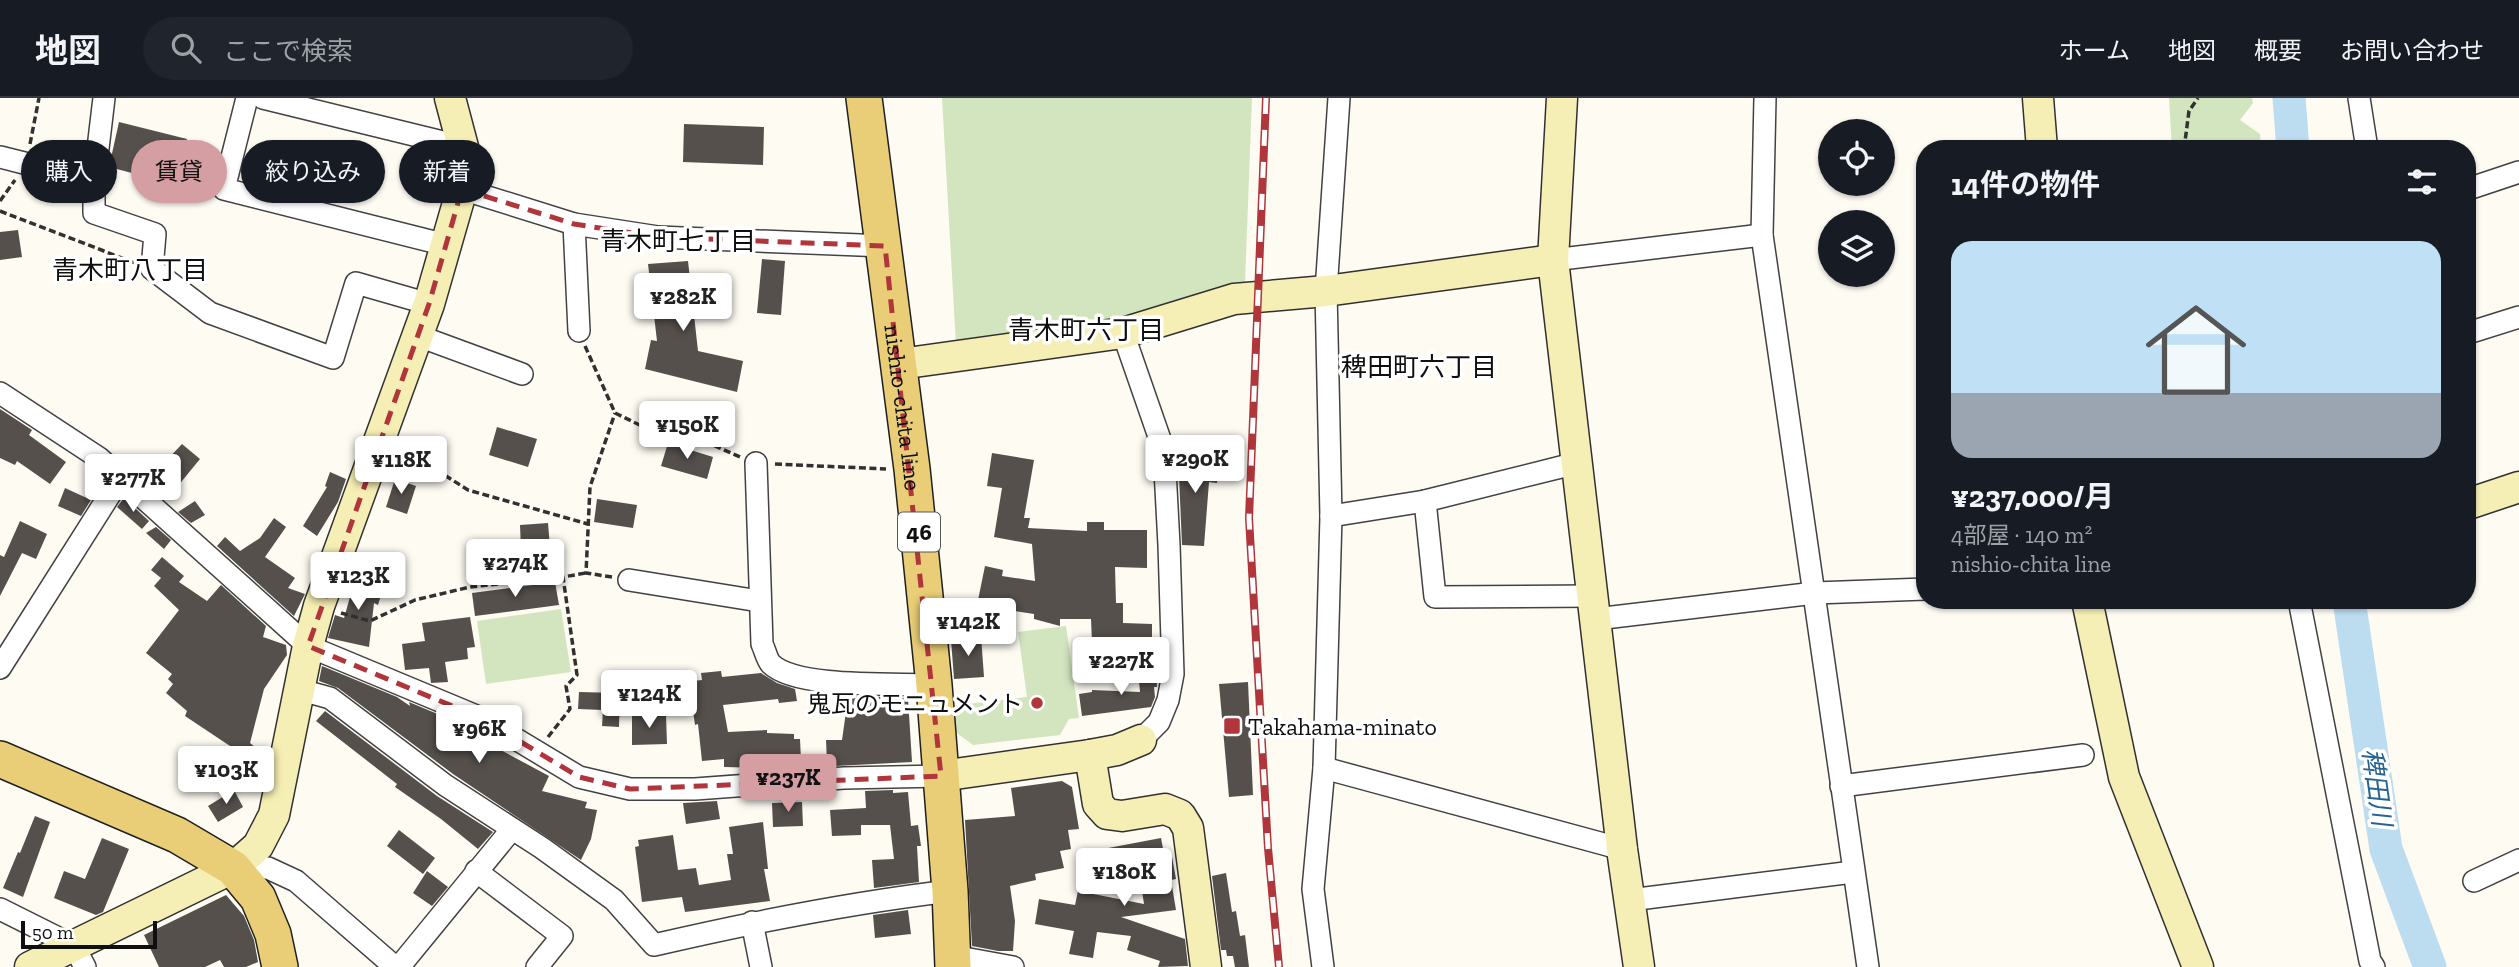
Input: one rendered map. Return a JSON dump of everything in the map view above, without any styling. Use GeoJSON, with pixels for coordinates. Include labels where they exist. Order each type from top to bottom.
{"type":"FeatureCollection","features":[{"type":"Feature","properties":{"kind":"main road","name":"nishio-chita line"},"geometry":{"type":"LineString","coordinates":[[864,98],[912,470],[934,685],[953,962]]}},
{"type":"Feature","properties":{"kind":"main road"},"geometry":{"type":"LineString","coordinates":[[0,759],[177,835],[233,868],[258,898],[273,934],[280,967]]}},
{"type":"Feature","properties":{"kind":"street"},"geometry":{"type":"LineString","coordinates":[[104,98],[94,182],[94,214],[155,234],[152,269],[210,313],[333,358],[356,283],[429,303]]}},
{"type":"Feature","properties":{"kind":"street"},"geometry":{"type":"LineString","coordinates":[[247,98],[225,189],[446,245]]}},
{"type":"Feature","properties":{"kind":"street"},"geometry":{"type":"LineString","coordinates":[[263,98],[434,140]]}},
{"type":"Feature","properties":{"kind":"street"},"geometry":{"type":"LineString","coordinates":[[450,98],[461,140]]}},
{"type":"Feature","properties":{"kind":"street"},"geometry":{"type":"LineString","coordinates":[[1323,967],[1313,889],[1324,768],[1331,516],[1326,291],[1339,98]]}},
{"type":"Feature","properties":{"kind":"street"},"geometry":{"type":"LineString","coordinates":[[1562,98],[1553,260],[1622,849],[1639,967]]}},
{"type":"Feature","properties":{"kind":"street"},"geometry":{"type":"LineString","coordinates":[[1765,98],[1762,235],[1868,967]]}},
{"type":"Feature","properties":{"kind":"street"},"geometry":{"type":"LineString","coordinates":[[2038,98],[2041,140]]}},
{"type":"Feature","properties":{"kind":"street"},"geometry":{"type":"LineString","coordinates":[[2359,98],[2366,140]]}},
{"type":"Feature","properties":{"kind":"street"},"geometry":{"type":"LineString","coordinates":[[0,157],[21,162]]}},
{"type":"Feature","properties":{"kind":"street"},"geometry":{"type":"LineString","coordinates":[[2476,186],[2519,172]]}},
{"type":"Feature","properties":{"kind":"street"},"geometry":{"type":"LineString","coordinates":[[495,200],[574,224],[658,237],[885,246]]}},
{"type":"Feature","properties":{"kind":"street"},"geometry":{"type":"LineString","coordinates":[[30,967],[80,956],[233,868],[258,846],[274,815],[308,646],[319,606],[429,303],[458,203]]}},
{"type":"Feature","properties":{"kind":"street"},"geometry":{"type":"LineString","coordinates":[[574,224],[579,331]]}},
{"type":"Feature","properties":{"kind":"street"},"geometry":{"type":"LineString","coordinates":[[900,364],[1123,333],[1234,299],[1326,291],[1762,235]]}},
{"type":"Feature","properties":{"kind":"street"},"geometry":{"type":"LineString","coordinates":[[2476,330],[2519,317]]}},
{"type":"Feature","properties":{"kind":"street"},"geometry":{"type":"LineString","coordinates":[[0,393],[99,458],[308,646],[481,718],[579,778],[630,789],[695,789],[844,778],[941,776],[1117,750],[1141,740],[1159,722],[1168,700],[1173,674],[1164,451],[1123,333]]}},
{"type":"Feature","properties":{"kind":"street"},"geometry":{"type":"LineString","coordinates":[[416,335],[522,374]]}},
{"type":"Feature","properties":{"kind":"street"},"geometry":{"type":"LineString","coordinates":[[756,463],[762,644],[770,663],[788,674],[815,681],[934,685]]}},
{"type":"Feature","properties":{"kind":"street"},"geometry":{"type":"LineString","coordinates":[[1331,516],[1425,501],[1577,463]]}},
{"type":"Feature","properties":{"kind":"street"},"geometry":{"type":"LineString","coordinates":[[0,668],[121,477]]}},
{"type":"Feature","properties":{"kind":"street"},"geometry":{"type":"LineString","coordinates":[[2476,501],[2519,487]]}},
{"type":"Feature","properties":{"kind":"street"},"geometry":{"type":"LineString","coordinates":[[1425,501],[1435,597],[1595,607],[1916,589]]}},
{"type":"Feature","properties":{"kind":"street"},"geometry":{"type":"LineString","coordinates":[[629,580],[760,601]]}},
{"type":"Feature","properties":{"kind":"street"},"geometry":{"type":"LineString","coordinates":[[2089,609],[2124,777],[2198,967]]}},
{"type":"Feature","properties":{"kind":"street"},"geometry":{"type":"LineString","coordinates":[[2301,609],[2370,961],[2374,967]]}},
{"type":"Feature","properties":{"kind":"street"},"geometry":{"type":"LineString","coordinates":[[301,690],[330,698],[445,785],[512,828],[614,900],[654,945],[752,922],[868,901],[950,891]]}},
{"type":"Feature","properties":{"kind":"street"},"geometry":{"type":"LineString","coordinates":[[1090,755],[1098,804],[1107,814],[1122,816],[1165,809],[1180,815],[1188,828],[1206,967]]}},
{"type":"Feature","properties":{"kind":"street"},"geometry":{"type":"LineString","coordinates":[[1841,786],[2083,755]]}},
{"type":"Feature","properties":{"kind":"street"},"geometry":{"type":"LineString","coordinates":[[1324,768],[1622,849]]}},
{"type":"Feature","properties":{"kind":"street"},"geometry":{"type":"LineString","coordinates":[[233,868],[268,868],[296,880],[397,967],[512,828]]}},
{"type":"Feature","properties":{"kind":"street"},"geometry":{"type":"LineString","coordinates":[[2474,881],[2519,860]]}},
{"type":"Feature","properties":{"kind":"street"},"geometry":{"type":"LineString","coordinates":[[476,871],[562,936],[537,967]]}},
{"type":"Feature","properties":{"kind":"street"},"geometry":{"type":"LineString","coordinates":[[1630,900],[1853,872]]}},
{"type":"Feature","properties":{"kind":"street"},"geometry":{"type":"LineString","coordinates":[[0,909],[80,956]]}},
{"type":"Feature","properties":{"kind":"street"},"geometry":{"type":"LineString","coordinates":[[752,922],[761,967]]}},
{"type":"Feature","properties":{"kind":"street"},"geometry":{"type":"LineString","coordinates":[[953,962],[1013,967]]}},
{"type":"Feature","properties":{"kind":"path"},"geometry":{"type":"LineString","coordinates":[[29,140],[39,98]]}},
{"type":"Feature","properties":{"kind":"path"},"geometry":{"type":"LineString","coordinates":[[2185,140],[2189,111],[2198,98]]}},
{"type":"Feature","properties":{"kind":"path"},"geometry":{"type":"LineString","coordinates":[[0,201],[21,169]]}},
{"type":"Feature","properties":{"kind":"path"},"geometry":{"type":"LineString","coordinates":[[0,211],[152,269]]}},
{"type":"Feature","properties":{"kind":"path"},"geometry":{"type":"LineString","coordinates":[[579,331],[615,413],[648,429],[713,446],[756,463],[912,470]]}},
{"type":"Feature","properties":{"kind":"path"},"geometry":{"type":"LineString","coordinates":[[586,573],[590,487],[615,413]]}},
{"type":"Feature","properties":{"kind":"path"},"geometry":{"type":"LineString","coordinates":[[374,453],[446,476],[468,490],[588,524]]}},
{"type":"Feature","properties":{"kind":"path"},"geometry":{"type":"LineString","coordinates":[[319,606],[370,621],[415,600],[470,587],[586,573],[629,580]]}},
{"type":"Feature","properties":{"kind":"path"},"geometry":{"type":"LineString","coordinates":[[563,577],[577,675],[566,686],[570,709],[544,742],[565,769]]}},
{"type":"Feature","properties":{"kind":"highlighted area"},"geometry":{"type":"Polygon","coordinates":[[[462,189],[574,224],[658,237],[885,246],[941,776],[630,789],[579,777],[481,718],[308,646],[429,304],[462,189]]]}},
{"type":"Feature","properties":{"kind":"green space"},"geometry":{"type":"Polygon","coordinates":[[[942,98],[1252,98],[1245,283],[1128,321],[956,345],[942,98]]]}},
{"type":"Feature","properties":{"kind":"green space"},"geometry":{"type":"Polygon","coordinates":[[[2169,98],[2252,98],[2253,103],[2240,120],[2260,134],[2260,140],[2171,140],[2169,98]]]}},
{"type":"Feature","properties":{"kind":"green space"},"geometry":{"type":"Polygon","coordinates":[[[561,609],[571,672],[486,684],[477,621],[561,609]]]}},
{"type":"Feature","properties":{"kind":"green space"},"geometry":{"type":"Polygon","coordinates":[[[1066,626],[1079,718],[1069,719],[1060,735],[973,745],[954,731],[951,706],[1027,697],[1018,632],[1066,626]]]}},
{"type":"Feature","properties":{"kind":"building"},"geometry":{"type":"Polygon","coordinates":[[[119,122],[187,139],[131,140],[131,173],[117,169],[115,140],[119,122]]]}},
{"type":"Feature","properties":{"kind":"building"},"geometry":{"type":"Polygon","coordinates":[[[684,124],[764,127],[763,165],[683,162],[684,124]]]}},
{"type":"Feature","properties":{"kind":"building"},"geometry":{"type":"Polygon","coordinates":[[[18,230],[22,257],[0,260],[0,232],[18,230]]]}},
{"type":"Feature","properties":{"kind":"building"},"geometry":{"type":"Polygon","coordinates":[[[762,259],[785,261],[781,315],[757,313],[762,259]]]}},
{"type":"Feature","properties":{"kind":"building"},"geometry":{"type":"Polygon","coordinates":[[[688,261],[698,351],[743,361],[737,392],[645,369],[651,340],[657,341],[648,264],[688,261]]]}},
{"type":"Feature","properties":{"kind":"building"},"geometry":{"type":"Polygon","coordinates":[[[0,409],[32,430],[29,435],[66,462],[50,484],[17,461],[15,465],[0,458],[0,409]]]}},
{"type":"Feature","properties":{"kind":"building"},"geometry":{"type":"Polygon","coordinates":[[[497,427],[537,439],[528,467],[489,455],[497,427]]]}},
{"type":"Feature","properties":{"kind":"building"},"geometry":{"type":"Polygon","coordinates":[[[668,443],[713,457],[707,479],[661,466],[668,443]]]}},
{"type":"Feature","properties":{"kind":"building"},"geometry":{"type":"Polygon","coordinates":[[[182,444],[200,459],[168,498],[149,479],[182,444]]]}},
{"type":"Feature","properties":{"kind":"building"},"geometry":{"type":"Polygon","coordinates":[[[992,453],[1034,460],[1024,518],[1030,518],[1028,528],[1087,531],[1087,522],[1104,522],[1104,530],[1147,530],[1147,568],[1115,567],[1116,603],[1123,603],[1123,623],[1152,624],[1152,639],[1122,638],[1122,663],[1093,666],[1091,619],[1060,619],[1060,626],[1034,619],[1034,614],[977,605],[985,566],[1003,570],[1002,576],[1035,581],[1032,544],[994,537],[1002,488],[987,486],[992,453]]]}},
{"type":"Feature","properties":{"kind":"building"},"geometry":{"type":"Polygon","coordinates":[[[1178,453],[1219,456],[1217,483],[1209,482],[1204,546],[1182,545],[1178,453]]]}},
{"type":"Feature","properties":{"kind":"building"},"geometry":{"type":"Polygon","coordinates":[[[330,472],[346,479],[338,502],[317,536],[303,526],[327,487],[325,486],[330,472]]]}},
{"type":"Feature","properties":{"kind":"building"},"geometry":{"type":"Polygon","coordinates":[[[395,479],[416,486],[407,514],[386,507],[395,479]]]}},
{"type":"Feature","properties":{"kind":"building"},"geometry":{"type":"Polygon","coordinates":[[[65,488],[91,500],[81,516],[58,506],[65,488]]]}},
{"type":"Feature","properties":{"kind":"building"},"geometry":{"type":"Polygon","coordinates":[[[124,498],[149,521],[142,529],[117,507],[124,498]]]}},
{"type":"Feature","properties":{"kind":"building"},"geometry":{"type":"Polygon","coordinates":[[[597,499],[637,505],[633,528],[594,522],[597,499]]]}},
{"type":"Feature","properties":{"kind":"building"},"geometry":{"type":"Polygon","coordinates":[[[195,501],[205,515],[191,523],[178,512],[195,501]]]}},
{"type":"Feature","properties":{"kind":"building"},"geometry":{"type":"Polygon","coordinates":[[[274,518],[286,527],[265,557],[295,578],[288,588],[305,594],[294,616],[217,546],[225,537],[240,551],[260,538],[274,518]]]}},
{"type":"Feature","properties":{"kind":"building"},"geometry":{"type":"Polygon","coordinates":[[[20,521],[47,534],[36,559],[22,553],[0,596],[0,555],[4,557],[20,521]]]}},
{"type":"Feature","properties":{"kind":"building"},"geometry":{"type":"Polygon","coordinates":[[[548,523],[550,547],[521,549],[520,525],[548,523]]]}},
{"type":"Feature","properties":{"kind":"building"},"geometry":{"type":"Polygon","coordinates":[[[156,527],[171,540],[164,549],[146,533],[156,527]]]}},
{"type":"Feature","properties":{"kind":"building"},"geometry":{"type":"Polygon","coordinates":[[[162,557],[184,576],[179,582],[207,601],[221,585],[266,626],[263,637],[286,645],[287,655],[264,689],[250,743],[268,757],[251,778],[223,756],[230,746],[185,716],[187,711],[166,693],[173,684],[168,679],[172,674],[146,653],[179,610],[154,586],[161,578],[151,570],[162,557]]]}},
{"type":"Feature","properties":{"kind":"building"},"geometry":{"type":"Polygon","coordinates":[[[357,573],[385,582],[378,605],[374,603],[369,647],[328,638],[335,615],[344,618],[357,573]]]}},
{"type":"Feature","properties":{"kind":"building"},"geometry":{"type":"Polygon","coordinates":[[[555,582],[559,605],[475,616],[472,593],[555,582]]]}},
{"type":"Feature","properties":{"kind":"building"},"geometry":{"type":"Polygon","coordinates":[[[470,617],[475,647],[467,648],[468,659],[445,662],[448,682],[431,683],[429,668],[405,670],[402,644],[425,641],[422,623],[470,617]]]}},
{"type":"Feature","properties":{"kind":"building"},"geometry":{"type":"Polygon","coordinates":[[[981,636],[984,677],[954,679],[951,639],[981,636]]]}},
{"type":"Feature","properties":{"kind":"building"},"geometry":{"type":"Polygon","coordinates":[[[322,666],[397,697],[410,706],[409,702],[454,721],[549,776],[542,791],[587,802],[585,808],[597,810],[591,839],[581,860],[453,774],[338,688],[319,681],[322,666]]]}},
{"type":"Feature","properties":{"kind":"building"},"geometry":{"type":"Polygon","coordinates":[[[1156,670],[1157,687],[1154,687],[1155,697],[1151,707],[1082,716],[1079,694],[1092,690],[1140,692],[1138,671],[1156,670]]]}},
{"type":"Feature","properties":{"kind":"building"},"geometry":{"type":"Polygon","coordinates":[[[721,671],[722,677],[761,673],[777,683],[795,689],[797,701],[779,703],[778,699],[723,705],[728,732],[767,730],[767,733],[794,734],[794,739],[800,739],[801,760],[767,760],[767,768],[724,767],[724,759],[702,761],[698,724],[695,725],[691,697],[685,698],[683,682],[702,680],[701,673],[721,671]]]}},
{"type":"Feature","properties":{"kind":"building"},"geometry":{"type":"Polygon","coordinates":[[[1248,682],[1253,795],[1229,797],[1219,684],[1248,682]]]}},
{"type":"Feature","properties":{"kind":"building"},"geometry":{"type":"Polygon","coordinates":[[[579,692],[620,693],[619,727],[602,726],[603,710],[578,709],[579,692]]]}},
{"type":"Feature","properties":{"kind":"building"},"geometry":{"type":"Polygon","coordinates":[[[851,696],[908,698],[912,762],[835,766],[835,763],[827,763],[826,740],[842,740],[846,712],[852,713],[851,696]]]}},
{"type":"Feature","properties":{"kind":"building"},"geometry":{"type":"Polygon","coordinates":[[[325,711],[437,796],[493,832],[478,849],[395,787],[397,784],[316,721],[325,711]]]}},
{"type":"Feature","properties":{"kind":"building"},"geometry":{"type":"Polygon","coordinates":[[[666,715],[667,744],[632,745],[632,716],[666,715]]]}},
{"type":"Feature","properties":{"kind":"building"},"geometry":{"type":"Polygon","coordinates":[[[1062,781],[1072,787],[1079,829],[1068,830],[1071,849],[1060,851],[1064,868],[1035,874],[1036,880],[1010,886],[1015,921],[1013,951],[972,946],[965,820],[1015,816],[1011,788],[1062,781]]]}},
{"type":"Feature","properties":{"kind":"building"},"geometry":{"type":"Polygon","coordinates":[[[234,790],[243,807],[218,822],[208,806],[234,790]]]}},
{"type":"Feature","properties":{"kind":"building"},"geometry":{"type":"Polygon","coordinates":[[[893,790],[893,793],[908,792],[911,826],[918,825],[921,846],[917,846],[919,882],[874,888],[872,860],[894,859],[890,825],[861,825],[861,835],[832,836],[830,810],[866,808],[865,791],[893,790]]]}},
{"type":"Feature","properties":{"kind":"building"},"geometry":{"type":"Polygon","coordinates":[[[717,801],[720,819],[686,824],[683,803],[717,801]]]}},
{"type":"Feature","properties":{"kind":"building"},"geometry":{"type":"Polygon","coordinates":[[[802,802],[803,826],[773,827],[772,803],[802,802]]]}},
{"type":"Feature","properties":{"kind":"building"},"geometry":{"type":"Polygon","coordinates":[[[35,816],[50,822],[23,897],[3,888],[35,816]]]}},
{"type":"Feature","properties":{"kind":"building"},"geometry":{"type":"Polygon","coordinates":[[[763,822],[768,869],[764,869],[770,901],[685,912],[682,897],[642,902],[635,847],[639,846],[638,840],[673,835],[678,870],[696,868],[699,885],[731,880],[727,854],[733,854],[729,827],[763,822]]]}},
{"type":"Feature","properties":{"kind":"building"},"geometry":{"type":"Polygon","coordinates":[[[399,830],[435,858],[423,874],[387,846],[399,830]]]}},
{"type":"Feature","properties":{"kind":"building"},"geometry":{"type":"Polygon","coordinates":[[[102,838],[129,849],[103,912],[96,915],[54,898],[64,871],[85,879],[102,838]]]}},
{"type":"Feature","properties":{"kind":"building"},"geometry":{"type":"Polygon","coordinates":[[[1161,838],[1165,859],[1172,857],[1176,879],[1171,880],[1176,910],[1121,917],[1185,939],[1188,966],[1158,967],[1160,961],[1127,950],[1131,936],[1097,932],[1093,958],[1069,954],[1074,931],[1035,924],[1039,899],[1075,905],[1078,891],[1144,904],[1139,870],[1107,874],[1103,849],[1161,838]]]}},
{"type":"Feature","properties":{"kind":"building"},"geometry":{"type":"Polygon","coordinates":[[[427,871],[448,887],[432,906],[413,893],[427,871]]]}},
{"type":"Feature","properties":{"kind":"building"},"geometry":{"type":"Polygon","coordinates":[[[1226,873],[1232,912],[1236,911],[1240,936],[1245,935],[1249,967],[1235,967],[1233,956],[1227,956],[1226,950],[1221,950],[1212,876],[1226,873]]]}},
{"type":"Feature","properties":{"kind":"building"},"geometry":{"type":"Polygon","coordinates":[[[226,895],[244,916],[254,940],[258,962],[246,967],[224,967],[220,960],[205,967],[159,967],[144,935],[226,895]]]}},
{"type":"Feature","properties":{"kind":"building"},"geometry":{"type":"Polygon","coordinates":[[[908,910],[911,934],[875,938],[873,915],[908,910]]]}},
{"type":"Feature","properties":{"kind":"waterway","name":"稗田川"},"geometry":{"type":"LineString","coordinates":[[2289,98],[2292,140]]}},
{"type":"Feature","properties":{"kind":"waterway","name":"稗田川"},"geometry":{"type":"LineString","coordinates":[[2350,609],[2386,849],[2430,967]]}},
{"type":"Feature","properties":{"kind":"railway"},"geometry":{"type":"LineString","coordinates":[[1266,98],[1249,518],[1268,848],[1279,967]]}},
{"type":"Feature","properties":{"kind":"place","name":"鬼瓦のモニュメント"},"geometry":{"type":"Point","coordinates":[1037,703]}},
{"type":"Feature","properties":{"kind":"place","name":"Takahama-minato"},"geometry":{"type":"Point","coordinates":[1232,726]}},
{"type":"Feature","properties":{"kind":"district","name":"青木町七丁目"},"geometry":{"type":"Point","coordinates":[678,241]}},
{"type":"Feature","properties":{"kind":"district","name":"青木町八丁目"},"geometry":{"type":"Point","coordinates":[130,270]}},
{"type":"Feature","properties":{"kind":"district","name":"青木町六丁目"},"geometry":{"type":"Point","coordinates":[1086,330]}},
{"type":"Feature","properties":{"kind":"district","name":"稗田町六丁目"},"geometry":{"type":"Point","coordinates":[1419,367]}}]}
